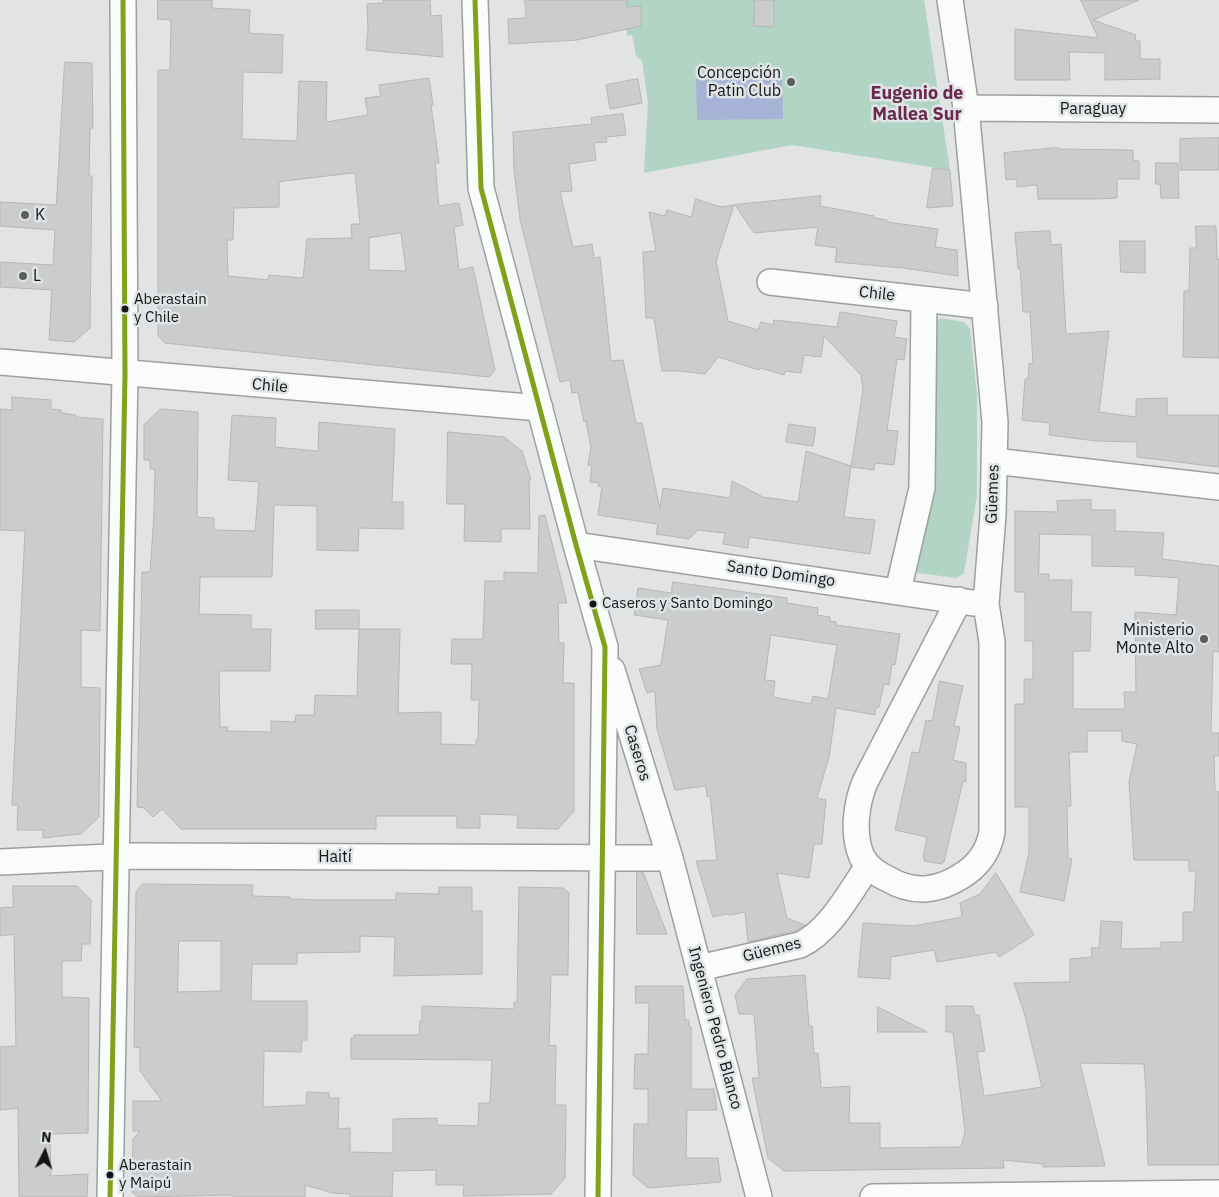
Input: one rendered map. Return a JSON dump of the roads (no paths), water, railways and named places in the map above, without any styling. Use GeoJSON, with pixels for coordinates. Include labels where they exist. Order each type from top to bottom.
{"type":"FeatureCollection","features":[{"type":"Feature","properties":{"kind":"street"},"geometry":{"type":"LineString","coordinates":[[110,1197],[125,374],[123,0]]}},
{"type":"Feature","properties":{"kind":"street","name":"Caseros"},"geometry":{"type":"LineString","coordinates":[[475,0],[481,188],[605,648],[670,858]]}},
{"type":"Feature","properties":{"kind":"street","name":"Güemes"},"geometry":{"type":"LineString","coordinates":[[699,968],[800,945],[809,940],[828,923],[868,866],[893,882],[915,890],[938,888],[958,878],[977,864],[984,856],[992,832],[992,642],[986,604],[993,514],[996,422],[966,108],[950,0]]}},
{"type":"Feature","properties":{"kind":"street","name":"Paraguay"},"geometry":{"type":"LineString","coordinates":[[966,108],[1219,110]]}},
{"type":"Feature","properties":{"kind":"street","name":"Chile"},"geometry":{"type":"LineString","coordinates":[[770,282],[985,306]]}},
{"type":"Feature","properties":{"kind":"street"},"geometry":{"type":"LineString","coordinates":[[898,591],[922,488],[924,300]]}},
{"type":"Feature","properties":{"kind":"street","name":"Chile"},"geometry":{"type":"LineString","coordinates":[[0,362],[540,408]]}},
{"type":"Feature","properties":{"kind":"street"},"geometry":{"type":"LineString","coordinates":[[994,461],[1219,487]]}},
{"type":"Feature","properties":{"kind":"street","name":"Santo Domingo"},"geometry":{"type":"LineString","coordinates":[[576,544],[986,604]]}},
{"type":"Feature","properties":{"kind":"street"},"geometry":{"type":"LineString","coordinates":[[868,866],[861,855],[857,838],[856,816],[862,790],[959,600]]}},
{"type":"Feature","properties":{"kind":"street","name":"Caseros"},"geometry":{"type":"LineString","coordinates":[[598,1197],[605,648]]}},
{"type":"Feature","properties":{"kind":"street","name":"Haití"},"geometry":{"type":"LineString","coordinates":[[0,862],[116,857],[670,858]]}},
{"type":"Feature","properties":{"kind":"street","name":"Ingeniero Pedro Blanco"},"geometry":{"type":"LineString","coordinates":[[670,858],[759,1197]]}},
{"type":"Feature","properties":{"kind":"street"},"geometry":{"type":"LineString","coordinates":[[873,1197],[1219,1194]]}},
{"type":"Feature","properties":{"kind":"water"},"geometry":{"type":"Polygon","coordinates":[[[782,78],[783,119],[697,120],[696,79],[782,78]]]}},
{"type":"Feature","properties":{"kind":"place","name":"Concepción Patin Club"},"geometry":{"type":"Point","coordinates":[791,82]}},
{"type":"Feature","properties":{"kind":"place","name":"K"},"geometry":{"type":"Point","coordinates":[25,215]}},
{"type":"Feature","properties":{"kind":"place","name":"L"},"geometry":{"type":"Point","coordinates":[23,276]}},
{"type":"Feature","properties":{"kind":"place","name":"Aberastain y Chile"},"geometry":{"type":"Point","coordinates":[125,309]}},
{"type":"Feature","properties":{"kind":"place","name":"Caseros y Santo Domingo"},"geometry":{"type":"Point","coordinates":[593,604]}},
{"type":"Feature","properties":{"kind":"place","name":"Ministerio Monte Alto"},"geometry":{"type":"Point","coordinates":[1204,639]}},
{"type":"Feature","properties":{"kind":"place","name":"Aberastain y Maipú"},"geometry":{"type":"Point","coordinates":[110,1175]}},
{"type":"Feature","properties":{"kind":"district","name":"Eugenio de Mallea Sur"},"geometry":{"type":"Point","coordinates":[917,104]}}]}
